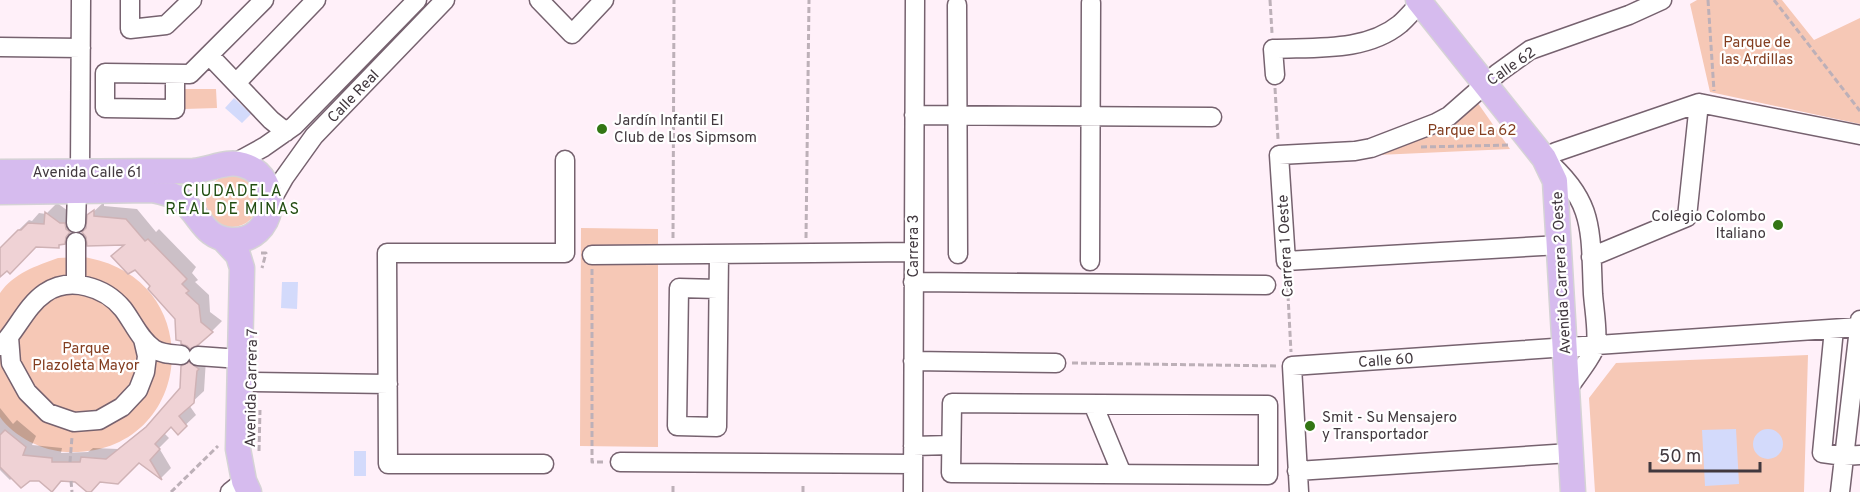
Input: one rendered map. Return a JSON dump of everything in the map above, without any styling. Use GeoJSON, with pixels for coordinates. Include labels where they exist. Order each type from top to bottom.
{"type":"FeatureCollection","features":[{"type":"Feature","properties":{"kind":"main road","name":"Avenida Carrera 2 Oeste"},"geometry":{"type":"LineString","coordinates":[[1421,1],[1539,152],[1556,181],[1573,492]]}},
{"type":"Feature","properties":{"kind":"main road"},"geometry":{"type":"LineString","coordinates":[[223,239],[237,240],[251,236],[263,226],[267,219],[271,201],[268,186],[262,177],[254,170],[235,163]]}},
{"type":"Feature","properties":{"kind":"main road","name":"Avenida Calle 61"},"geometry":{"type":"LineString","coordinates":[[0,192],[78,181],[208,170],[220,165],[235,163]]}},
{"type":"Feature","properties":{"kind":"main road","name":"Avenida Calle 61"},"geometry":{"type":"LineString","coordinates":[[0,172],[152,190],[168,194],[184,202],[206,229],[223,239]]}},
{"type":"Feature","properties":{"kind":"main road","name":"Avenida Carrera 7"},"geometry":{"type":"LineString","coordinates":[[241,488],[250,450],[253,261],[263,226]]}},
{"type":"Feature","properties":{"kind":"main road","name":"Avenida Carrera 7"},"geometry":{"type":"LineString","coordinates":[[223,239],[238,255],[242,268],[238,449],[241,488]]}},
{"type":"Feature","properties":{"kind":"street"},"geometry":{"type":"LineString","coordinates":[[76,223],[81,0]]}},
{"type":"Feature","properties":{"kind":"street"},"geometry":{"type":"LineString","coordinates":[[130,0],[130,29],[166,25],[192,0]]}},
{"type":"Feature","properties":{"kind":"street"},"geometry":{"type":"LineString","coordinates":[[175,74],[190,74],[264,0]]}},
{"type":"Feature","properties":{"kind":"street"},"geometry":{"type":"LineString","coordinates":[[236,83],[316,0]]}},
{"type":"Feature","properties":{"kind":"street","name":"Calle Real"},"geometry":{"type":"LineString","coordinates":[[235,163],[264,147],[302,118],[417,0]]}},
{"type":"Feature","properties":{"kind":"street","name":"Calle Real"},"geometry":{"type":"LineString","coordinates":[[271,201],[284,178],[314,136],[445,0]]}},
{"type":"Feature","properties":{"kind":"street"},"geometry":{"type":"LineString","coordinates":[[539,0],[572,34],[604,0]]}},
{"type":"Feature","properties":{"kind":"street","name":"Carrera 3"},"geometry":{"type":"LineString","coordinates":[[913,492],[915,0]]}},
{"type":"Feature","properties":{"kind":"street","name":"Calle 62"},"geometry":{"type":"LineString","coordinates":[[1279,155],[1371,148],[1442,120],[1498,73],[1530,50],[1629,15],[1662,0]]}},
{"type":"Feature","properties":{"kind":"street"},"geometry":{"type":"LineString","coordinates":[[1275,75],[1273,49],[1364,42],[1400,24],[1421,1]]}},
{"type":"Feature","properties":{"kind":"street"},"geometry":{"type":"LineString","coordinates":[[1090,261],[1091,3]]}},
{"type":"Feature","properties":{"kind":"street"},"geometry":{"type":"LineString","coordinates":[[957,5],[958,254]]}},
{"type":"Feature","properties":{"kind":"street"},"geometry":{"type":"LineString","coordinates":[[0,47],[81,48]]}},
{"type":"Feature","properties":{"kind":"street"},"geometry":{"type":"LineString","coordinates":[[209,55],[286,132]]}},
{"type":"Feature","properties":{"kind":"street"},"geometry":{"type":"LineString","coordinates":[[1539,152],[1556,152],[1707,105],[1860,135]]}},
{"type":"Feature","properties":{"kind":"street"},"geometry":{"type":"LineString","coordinates":[[1591,257],[1687,218],[1707,105]]}},
{"type":"Feature","properties":{"kind":"street"},"geometry":{"type":"LineString","coordinates":[[914,115],[1212,117]]}},
{"type":"Feature","properties":{"kind":"street","name":"Avenida Carrera 2 Oeste"},"geometry":{"type":"LineString","coordinates":[[1539,152],[1562,173],[1576,191],[1586,212],[1591,234],[1596,346],[1567,390]]}},
{"type":"Feature","properties":{"kind":"street","name":"Carrera 1 Oeste"},"geometry":{"type":"LineString","coordinates":[[1279,155],[1286,261]]}},
{"type":"Feature","properties":{"kind":"street"},"geometry":{"type":"LineString","coordinates":[[544,464],[388,464],[387,253],[565,253],[565,160]]}},
{"type":"Feature","properties":{"kind":"street"},"geometry":{"type":"LineString","coordinates":[[76,242],[76,285]]}},
{"type":"Feature","properties":{"kind":"street"},"geometry":{"type":"LineString","coordinates":[[1286,261],[1560,245]]}},
{"type":"Feature","properties":{"kind":"street"},"geometry":{"type":"LineString","coordinates":[[592,255],[913,252]]}},
{"type":"Feature","properties":{"kind":"street"},"geometry":{"type":"LineString","coordinates":[[718,289],[679,288],[677,426],[717,427],[719,254]]}},
{"type":"Feature","properties":{"kind":"street"},"geometry":{"type":"LineString","coordinates":[[913,282],[1266,285]]}},
{"type":"Feature","properties":{"kind":"street"},"geometry":{"type":"LineString","coordinates":[[143,339],[147,356],[145,372],[138,390],[122,407],[99,420],[74,422],[48,413],[27,392],[10,363],[4,342],[34,303],[45,293],[58,286],[76,285],[94,288],[115,301],[153,349],[166,354],[240,359]]}},
{"type":"Feature","properties":{"kind":"street"},"geometry":{"type":"LineString","coordinates":[[1840,492],[1852,455],[1860,323]]}},
{"type":"Feature","properties":{"kind":"street","name":"Calle 60"},"geometry":{"type":"LineString","coordinates":[[1292,366],[1834,329],[1860,323]]}},
{"type":"Feature","properties":{"kind":"street"},"geometry":{"type":"LineString","coordinates":[[1834,329],[1822,453],[1852,455]]}},
{"type":"Feature","properties":{"kind":"street"},"geometry":{"type":"LineString","coordinates":[[913,361],[1056,363]]}},
{"type":"Feature","properties":{"kind":"street"},"geometry":{"type":"LineString","coordinates":[[1292,366],[1299,492]]}},
{"type":"Feature","properties":{"kind":"street"},"geometry":{"type":"LineString","coordinates":[[251,382],[388,384]]}},
{"type":"Feature","properties":{"kind":"street"},"geometry":{"type":"LineString","coordinates":[[952,403],[1268,405],[1268,475],[951,473],[951,445],[952,403]]}},
{"type":"Feature","properties":{"kind":"street"},"geometry":{"type":"LineString","coordinates":[[1093,404],[1122,474]]}},
{"type":"Feature","properties":{"kind":"street"},"geometry":{"type":"LineString","coordinates":[[913,446],[951,445]]}},
{"type":"Feature","properties":{"kind":"street"},"geometry":{"type":"LineString","coordinates":[[1297,471],[1570,453]]}},
{"type":"Feature","properties":{"kind":"street"},"geometry":{"type":"LineString","coordinates":[[620,462],[913,464]]}},
{"type":"Feature","properties":{"kind":"path"},"geometry":{"type":"LineString","coordinates":[[673,254],[674,0]]}},
{"type":"Feature","properties":{"kind":"path"},"geometry":{"type":"LineString","coordinates":[[806,253],[809,0]]}},
{"type":"Feature","properties":{"kind":"path"},"geometry":{"type":"LineString","coordinates":[[1270,0],[1273,49]]}},
{"type":"Feature","properties":{"kind":"path"},"geometry":{"type":"LineString","coordinates":[[1707,105],[1708,0]]}},
{"type":"Feature","properties":{"kind":"path"},"geometry":{"type":"LineString","coordinates":[[1774,0],[1860,111]]}},
{"type":"Feature","properties":{"kind":"path"},"geometry":{"type":"LineString","coordinates":[[1275,75],[1279,155]]}},
{"type":"Feature","properties":{"kind":"path"},"geometry":{"type":"LineString","coordinates":[[1417,147],[1539,152]]}},
{"type":"Feature","properties":{"kind":"path"},"geometry":{"type":"LineString","coordinates":[[592,255],[592,462],[620,462]]}},
{"type":"Feature","properties":{"kind":"path","name":"Carrera 1 Oeste"},"geometry":{"type":"LineString","coordinates":[[1286,261],[1292,366]]}},
{"type":"Feature","properties":{"kind":"path"},"geometry":{"type":"LineString","coordinates":[[1056,363],[1292,366]]}},
{"type":"Feature","properties":{"kind":"path"},"geometry":{"type":"LineString","coordinates":[[70,462],[74,422]]}},
{"type":"Feature","properties":{"kind":"path"},"geometry":{"type":"LineString","coordinates":[[171,492],[220,444]]}},
{"type":"Feature","properties":{"kind":"path"},"geometry":{"type":"LineString","coordinates":[[70,482],[72,492]]}},
{"type":"Feature","properties":{"kind":"path"},"geometry":{"type":"LineString","coordinates":[[673,485],[673,492]]}},
{"type":"Feature","properties":{"kind":"path"},"geometry":{"type":"LineString","coordinates":[[803,485],[803,492]]}},
{"type":"Feature","properties":{"kind":"green space","name":"Parque de las Ardillas"},"geometry":{"type":"Polygon","coordinates":[[[1697,0],[1782,0],[1814,40],[1860,18],[1860,124],[1710,92],[1690,4],[1697,0]]]}},
{"type":"Feature","properties":{"kind":"green space"},"geometry":{"type":"Polygon","coordinates":[[[184,89],[216,89],[217,108],[184,109],[184,89]]]}},
{"type":"Feature","properties":{"kind":"green space","name":"Parque La 62"},"geometry":{"type":"Polygon","coordinates":[[[1475,99],[1510,149],[1378,155],[1408,139],[1475,99]]]}},
{"type":"Feature","properties":{"kind":"green space"},"geometry":{"type":"Polygon","coordinates":[[[227,175],[237,175],[246,179],[254,187],[258,201],[254,215],[246,223],[237,227],[227,227],[218,223],[210,215],[206,206],[206,196],[210,187],[218,179],[227,175]]]}},
{"type":"Feature","properties":{"kind":"green space"},"geometry":{"type":"Polygon","coordinates":[[[581,228],[658,229],[658,447],[580,446],[581,228]]]}},
{"type":"Feature","properties":{"kind":"green space","name":"Parque Plazoleta Mayor"},"geometry":{"type":"Polygon","coordinates":[[[58,258],[89,258],[128,273],[155,299],[169,331],[171,366],[162,399],[141,427],[109,446],[67,452],[48,449],[21,437],[0,417],[0,293],[19,275],[58,258]]]}},
{"type":"Feature","properties":{"kind":"green space"},"geometry":{"type":"Polygon","coordinates":[[[1808,355],[1804,492],[1595,492],[1589,398],[1616,363],[1808,355]]]}},
{"type":"Feature","properties":{"kind":"water"},"geometry":{"type":"Polygon","coordinates":[[[234,98],[251,114],[242,123],[225,108],[234,98]]]}},
{"type":"Feature","properties":{"kind":"water"},"geometry":{"type":"Polygon","coordinates":[[[282,282],[298,282],[297,309],[281,308],[282,282]]]}},
{"type":"Feature","properties":{"kind":"water"},"geometry":{"type":"Polygon","coordinates":[[[1736,429],[1739,484],[1705,486],[1702,430],[1736,429]]]}},
{"type":"Feature","properties":{"kind":"water"},"geometry":{"type":"Polygon","coordinates":[[[1768,429],[1779,433],[1783,444],[1779,455],[1768,459],[1757,455],[1753,444],[1757,433],[1768,429]]]}},
{"type":"Feature","properties":{"kind":"water"},"geometry":{"type":"Polygon","coordinates":[[[354,451],[366,451],[366,476],[354,476],[354,451]]]}},
{"type":"Feature","properties":{"kind":"building"},"geometry":{"type":"Polygon","coordinates":[[[94,210],[94,216],[126,219],[145,241],[148,239],[187,279],[182,284],[189,291],[186,293],[199,305],[201,322],[213,332],[190,349],[181,344],[181,341],[176,340],[175,319],[148,289],[150,286],[135,270],[128,274],[111,256],[124,245],[87,246],[86,237],[82,232],[86,228],[87,215],[94,210]]]}},
{"type":"Feature","properties":{"kind":"building"},"geometry":{"type":"Polygon","coordinates":[[[45,212],[60,223],[65,223],[66,229],[70,232],[65,244],[59,245],[59,248],[36,247],[10,274],[7,271],[0,277],[0,248],[28,223],[44,224],[45,212]]]}},
{"type":"Feature","properties":{"kind":"building"},"geometry":{"type":"Polygon","coordinates":[[[189,362],[199,369],[194,403],[179,416],[187,426],[178,435],[171,427],[155,444],[160,449],[150,460],[162,480],[139,463],[118,484],[100,482],[91,492],[87,492],[75,482],[61,481],[52,492],[39,481],[30,481],[21,488],[0,467],[0,435],[5,430],[26,447],[23,455],[52,458],[52,462],[80,462],[81,457],[106,459],[146,427],[180,388],[181,366],[189,362]]]}},
{"type":"Feature","properties":{"kind":"place","name":"Jardín Infantil El Club de Los Sipmsom"},"geometry":{"type":"Point","coordinates":[602,129]}},
{"type":"Feature","properties":{"kind":"place","name":"Colegio Colombo Italiano"},"geometry":{"type":"Point","coordinates":[1778,225]}},
{"type":"Feature","properties":{"kind":"place","name":"Smit - Su Mensajero y Transportador"},"geometry":{"type":"Point","coordinates":[1310,426]}},
{"type":"Feature","properties":{"kind":"district","name":"CIUDADELA REAL DE MINAS"},"geometry":{"type":"Point","coordinates":[233,199]}}]}
